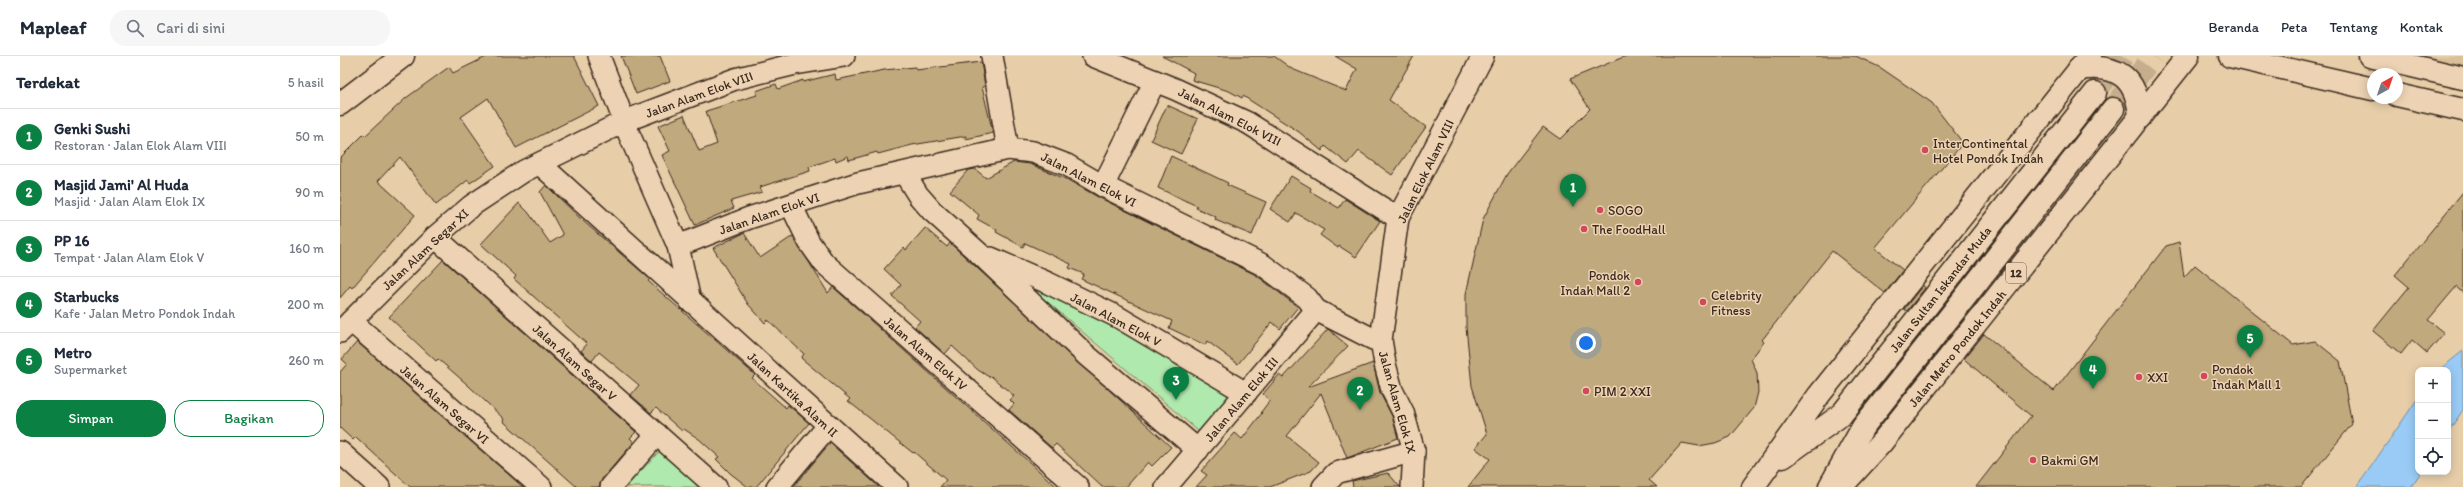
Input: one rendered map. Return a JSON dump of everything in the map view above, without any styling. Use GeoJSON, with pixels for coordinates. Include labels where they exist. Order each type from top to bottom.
{"type":"FeatureCollection","features":[{"type":"Feature","properties":{"kind":"main road"},"geometry":{"type":"LineString","coordinates":[[340,104],[403,56]]}},
{"type":"Feature","properties":{"kind":"main road","name":"Jalan Metro Pondok Indah"},"geometry":{"type":"LineString","coordinates":[[1841,487],[1882,442],[2188,56]]}},
{"type":"Feature","properties":{"kind":"main road"},"geometry":{"type":"LineString","coordinates":[[2230,56],[2367,88]]}},
{"type":"Feature","properties":{"kind":"main road"},"geometry":{"type":"LineString","coordinates":[[2372,68],[2373,57],[2463,78]]}},
{"type":"Feature","properties":{"kind":"main road"},"geometry":{"type":"LineString","coordinates":[[1753,487],[1769,467],[1819,396],[2085,63],[2117,71],[2126,78],[2135,92],[2140,117]]}},
{"type":"Feature","properties":{"kind":"main road","name":"Jalan Sultan Iskandar Muda"},"geometry":{"type":"LineString","coordinates":[[1769,467],[1840,415],[2095,93]]}},
{"type":"Feature","properties":{"kind":"main road"},"geometry":{"type":"LineString","coordinates":[[2403,96],[2463,110]]}},
{"type":"Feature","properties":{"kind":"main road","name":"Jalan Sultan Iskandar Muda"},"geometry":{"type":"LineString","coordinates":[[1830,487],[1863,426],[2113,109]]}},
{"type":"Feature","properties":{"kind":"street"},"geometry":{"type":"LineString","coordinates":[[599,56],[678,246],[690,300]]}},
{"type":"Feature","properties":{"kind":"street","name":"Jalan Alam Elok VIII"},"geometry":{"type":"LineString","coordinates":[[625,121],[735,79],[795,64],[844,56]]}},
{"type":"Feature","properties":{"kind":"street"},"geometry":{"type":"LineString","coordinates":[[992,56],[1008,149]]}},
{"type":"Feature","properties":{"kind":"street","name":"Jalan Alam Elok VIII"},"geometry":{"type":"LineString","coordinates":[[1094,56],[1175,88],[1248,123],[1398,218]]}},
{"type":"Feature","properties":{"kind":"street","name":"Jalan Elok Alam VIII"},"geometry":{"type":"LineString","coordinates":[[1381,340],[1398,218],[1483,56]]}},
{"type":"Feature","properties":{"kind":"street"},"geometry":{"type":"LineString","coordinates":[[1103,186],[1155,81]]}},
{"type":"Feature","properties":{"kind":"street","name":"Jalan Alam Segar XI"},"geometry":{"type":"LineString","coordinates":[[345,326],[435,236],[471,206],[524,171],[625,121]]}},
{"type":"Feature","properties":{"kind":"street","name":"Jalan Alam Elok VI"},"geometry":{"type":"LineString","coordinates":[[678,246],[749,218],[858,184],[1008,149],[1033,152],[1066,165],[1103,186],[1263,266],[1306,298],[1316,310],[1373,339],[1381,340]]}},
{"type":"Feature","properties":{"kind":"street","name":"Jalan Kartika Alam II"},"geometry":{"type":"LineString","coordinates":[[540,164],[897,487]]}},
{"type":"Feature","properties":{"kind":"street","name":"Jalan Alam Elok V"},"geometry":{"type":"LineString","coordinates":[[905,174],[918,195],[932,211],[981,255],[1086,355],[1198,450]]}},
{"type":"Feature","properties":{"kind":"street","name":"Jalan Alam Elok IV"},"geometry":{"type":"LineString","coordinates":[[791,205],[809,242],[824,263],[1078,487]]}},
{"type":"Feature","properties":{"kind":"street","name":"Jalan Alam Segar V"},"geometry":{"type":"LineString","coordinates":[[435,236],[716,487]]}},
{"type":"Feature","properties":{"kind":"street","name":"Jalan Alam Elok V"},"geometry":{"type":"LineString","coordinates":[[981,255],[1008,264],[1118,318],[1246,393]]}},
{"type":"Feature","properties":{"kind":"street","name":"Jalan Alam Elok III"},"geometry":{"type":"LineString","coordinates":[[1166,487],[1316,310]]}},
{"type":"Feature","properties":{"kind":"street","name":"Jalan Alam Segar VI"},"geometry":{"type":"LineString","coordinates":[[345,326],[541,487]]}},
{"type":"Feature","properties":{"kind":"street","name":"Jalan Alam Elok IX"},"geometry":{"type":"LineString","coordinates":[[1381,340],[1392,390],[1403,412],[1414,451],[1412,487]]}},
{"type":"Feature","properties":{"kind":"street"},"geometry":{"type":"LineString","coordinates":[[777,487],[828,426]]}},
{"type":"Feature","properties":{"kind":"street"},"geometry":{"type":"LineString","coordinates":[[611,487],[656,434]]}},
{"type":"Feature","properties":{"kind":"street"},"geometry":{"type":"LineString","coordinates":[[1323,487],[1336,473],[1414,451]]}},
{"type":"Feature","properties":{"kind":"street"},"geometry":{"type":"LineString","coordinates":[[340,452],[379,487]]}},
{"type":"Feature","properties":{"kind":"shaded area"},"geometry":{"type":"Polygon","coordinates":[[[2377,56],[2463,56],[2463,79],[2377,56]]]}},
{"type":"Feature","properties":{"kind":"green space"},"geometry":{"type":"Polygon","coordinates":[[[1001,262],[1237,393],[1204,436],[1001,262]]]}},
{"type":"Feature","properties":{"kind":"green space"},"geometry":{"type":"Polygon","coordinates":[[[668,442],[716,487],[626,487],[668,442]]]}},
{"type":"Feature","properties":{"kind":"water"},"geometry":{"type":"Polygon","coordinates":[[[2463,351],[2463,410],[2451,428],[2451,367],[2443,367],[2463,351]]]}},
{"type":"Feature","properties":{"kind":"water"},"geometry":{"type":"Polygon","coordinates":[[[2415,402],[2415,475],[2419,475],[2411,487],[2357,487],[2415,402]]]}},
{"type":"Feature","properties":{"kind":"building"},"geometry":{"type":"Polygon","coordinates":[[[488,56],[574,56],[599,106],[516,148],[488,98],[461,117],[495,166],[470,183],[468,180],[436,205],[400,157],[378,181],[415,215],[352,288],[350,286],[340,298],[340,158],[364,134],[365,136],[406,98],[449,67],[453,73],[488,56]]]}},
{"type":"Feature","properties":{"kind":"building"},"geometry":{"type":"Polygon","coordinates":[[[621,56],[660,56],[670,81],[636,94],[621,56]]]}},
{"type":"Feature","properties":{"kind":"building"},"geometry":{"type":"Polygon","coordinates":[[[1162,56],[1274,56],[1292,69],[1346,91],[1357,69],[1335,56],[1414,56],[1389,100],[1426,127],[1392,175],[1359,151],[1348,164],[1325,146],[1322,151],[1299,132],[1243,96],[1242,98],[1229,91],[1192,80],[1194,73],[1162,56]]]}},
{"type":"Feature","properties":{"kind":"building","name":"Pondok Indah Mall 2"},"geometry":{"type":"Polygon","coordinates":[[[1626,56],[1856,56],[1881,68],[1932,103],[1963,143],[1875,248],[1903,270],[1885,293],[1832,251],[1762,340],[1764,342],[1751,359],[1757,373],[1758,392],[1754,408],[1730,437],[1715,443],[1699,446],[1682,443],[1649,480],[1657,487],[1468,487],[1490,459],[1475,448],[1487,434],[1472,386],[1466,327],[1466,294],[1483,219],[1507,174],[1543,127],[1560,139],[1590,109],[1570,79],[1626,56]]]}},
{"type":"Feature","properties":{"kind":"building"},"geometry":{"type":"Polygon","coordinates":[[[981,62],[985,86],[982,87],[993,133],[966,139],[966,136],[912,145],[878,154],[877,152],[849,160],[848,156],[836,161],[835,158],[809,167],[810,171],[760,187],[762,192],[731,201],[734,208],[695,225],[662,155],[670,151],[658,126],[684,115],[699,151],[717,144],[706,111],[757,95],[756,91],[776,84],[778,89],[803,80],[803,82],[835,74],[836,80],[884,70],[915,67],[916,70],[981,62]]]}},
{"type":"Feature","properties":{"kind":"building"},"geometry":{"type":"Polygon","coordinates":[[[1167,105],[1198,119],[1181,154],[1151,140],[1167,105]]]}},
{"type":"Feature","properties":{"kind":"building"},"geometry":{"type":"Polygon","coordinates":[[[1171,156],[1228,183],[1227,185],[1266,202],[1252,235],[1215,220],[1216,217],[1196,208],[1197,206],[1158,188],[1171,156]]]}},
{"type":"Feature","properties":{"kind":"building"},"geometry":{"type":"Polygon","coordinates":[[[1014,162],[1030,164],[1068,180],[1098,197],[1256,275],[1298,307],[1280,329],[1272,322],[1238,364],[1207,341],[1205,345],[1169,328],[1172,321],[1081,279],[1084,274],[1069,268],[1071,264],[1025,243],[1023,247],[996,232],[997,230],[977,219],[979,215],[950,191],[968,170],[975,169],[986,178],[1014,162]]]}},
{"type":"Feature","properties":{"kind":"building"},"geometry":{"type":"Polygon","coordinates":[[[1291,176],[1311,188],[1310,191],[1339,208],[1345,199],[1380,221],[1356,257],[1339,246],[1338,248],[1320,235],[1324,230],[1296,213],[1290,222],[1270,209],[1291,176]]]}},
{"type":"Feature","properties":{"kind":"building"},"geometry":{"type":"Polygon","coordinates":[[[546,185],[583,221],[650,279],[648,281],[755,375],[752,378],[786,408],[788,405],[809,423],[756,487],[748,487],[730,473],[716,459],[719,457],[699,439],[684,429],[682,431],[656,408],[651,413],[631,395],[639,385],[599,352],[592,361],[581,351],[587,344],[514,279],[516,276],[481,244],[519,203],[528,212],[550,243],[563,235],[540,192],[546,185]]]}},
{"type":"Feature","properties":{"kind":"building"},"geometry":{"type":"Polygon","coordinates":[[[2463,192],[2463,293],[2456,287],[2428,320],[2444,333],[2427,353],[2412,340],[2401,354],[2373,331],[2409,287],[2395,275],[2463,192]]]}},
{"type":"Feature","properties":{"kind":"building"},"geometry":{"type":"Polygon","coordinates":[[[925,228],[947,247],[950,243],[1171,447],[1152,466],[1148,462],[1126,487],[1102,487],[1056,444],[1052,448],[1009,410],[1014,404],[1010,400],[1014,396],[991,376],[989,377],[978,370],[952,346],[945,354],[915,327],[920,321],[892,296],[901,285],[884,269],[904,247],[906,250],[925,228]]]}},
{"type":"Feature","properties":{"kind":"building"},"geometry":{"type":"Polygon","coordinates":[[[744,233],[760,258],[793,236],[828,293],[833,287],[1057,487],[940,487],[946,480],[914,452],[913,453],[848,401],[850,399],[801,358],[804,354],[768,320],[765,323],[748,304],[713,248],[744,233]]]}},
{"type":"Feature","properties":{"kind":"building","name":"Pondok Indah Mall 1"},"geometry":{"type":"Polygon","coordinates":[[[2179,242],[2184,277],[2195,265],[2293,345],[2315,341],[2340,361],[2352,424],[2301,487],[1976,487],[2031,416],[1964,359],[1984,334],[2054,391],[2166,246],[2179,242]]]}},
{"type":"Feature","properties":{"kind":"building"},"geometry":{"type":"Polygon","coordinates":[[[443,260],[636,432],[630,438],[634,442],[602,479],[599,487],[577,487],[503,421],[504,419],[469,386],[438,359],[436,361],[389,317],[443,260]]]}},
{"type":"Feature","properties":{"kind":"building"},"geometry":{"type":"Polygon","coordinates":[[[1923,285],[1925,288],[1907,311],[1904,309],[1923,285]]]}},
{"type":"Feature","properties":{"kind":"building"},"geometry":{"type":"Polygon","coordinates":[[[1328,329],[1348,346],[1308,387],[1373,363],[1380,393],[1392,416],[1398,438],[1347,458],[1321,393],[1287,436],[1319,462],[1311,471],[1270,487],[1196,487],[1207,475],[1201,471],[1217,453],[1235,433],[1242,439],[1262,413],[1261,412],[1270,400],[1263,394],[1279,375],[1283,378],[1328,329]]]}},
{"type":"Feature","properties":{"kind":"building"},"geometry":{"type":"Polygon","coordinates":[[[357,342],[523,487],[410,487],[356,437],[353,440],[340,428],[340,372],[347,364],[342,359],[357,342]]]}},
{"type":"Feature","properties":{"kind":"building"},"geometry":{"type":"Polygon","coordinates":[[[830,443],[879,487],[793,487],[830,443]]]}},
{"type":"Feature","properties":{"kind":"building"},"geometry":{"type":"Polygon","coordinates":[[[1388,473],[1400,487],[1353,487],[1352,481],[1388,473]]]}},
{"type":"Feature","properties":{"kind":"tunnel"},"geometry":{"type":"LineString","coordinates":[[2095,93],[2123,56]]}},
{"type":"Feature","properties":{"kind":"tunnel"},"geometry":{"type":"LineString","coordinates":[[2113,109],[2153,56]]}},
{"type":"Feature","properties":{"kind":"place","name":"InterContinental Hotel Pondok Indah"},"geometry":{"type":"Point","coordinates":[1925,150]}},
{"type":"Feature","properties":{"kind":"place","name":"Genki Sushi"},"geometry":{"type":"Point","coordinates":[1573,207]}},
{"type":"Feature","properties":{"kind":"place","name":"SOGO"},"geometry":{"type":"Point","coordinates":[1600,210]}},
{"type":"Feature","properties":{"kind":"place","name":"The FoodHall"},"geometry":{"type":"Point","coordinates":[1584,229]}},
{"type":"Feature","properties":{"kind":"place","name":"Pondok Indah Mall 2"},"geometry":{"type":"Point","coordinates":[1638,282]}},
{"type":"Feature","properties":{"kind":"place","name":"Celebrity Fitness"},"geometry":{"type":"Point","coordinates":[1703,302]}},
{"type":"Feature","properties":{"kind":"place","name":"Metro"},"geometry":{"type":"Point","coordinates":[2250,358]}},
{"type":"Feature","properties":{"kind":"place","name":"Pondok Indah Mall 1"},"geometry":{"type":"Point","coordinates":[2204,376]}},
{"type":"Feature","properties":{"kind":"place","name":"XXI"},"geometry":{"type":"Point","coordinates":[2139,377]}},
{"type":"Feature","properties":{"kind":"place","name":"Starbucks"},"geometry":{"type":"Point","coordinates":[2093,389]}},
{"type":"Feature","properties":{"kind":"place","name":"PIM 2 XXI"},"geometry":{"type":"Point","coordinates":[1586,391]}},
{"type":"Feature","properties":{"kind":"place","name":"PP 16"},"geometry":{"type":"Point","coordinates":[1176,400]}},
{"type":"Feature","properties":{"kind":"place","name":"Masjid Jami' Al Huda"},"geometry":{"type":"Point","coordinates":[1360,410]}},
{"type":"Feature","properties":{"kind":"place","name":"Bakmi GM"},"geometry":{"type":"Point","coordinates":[2033,460]}}]}
